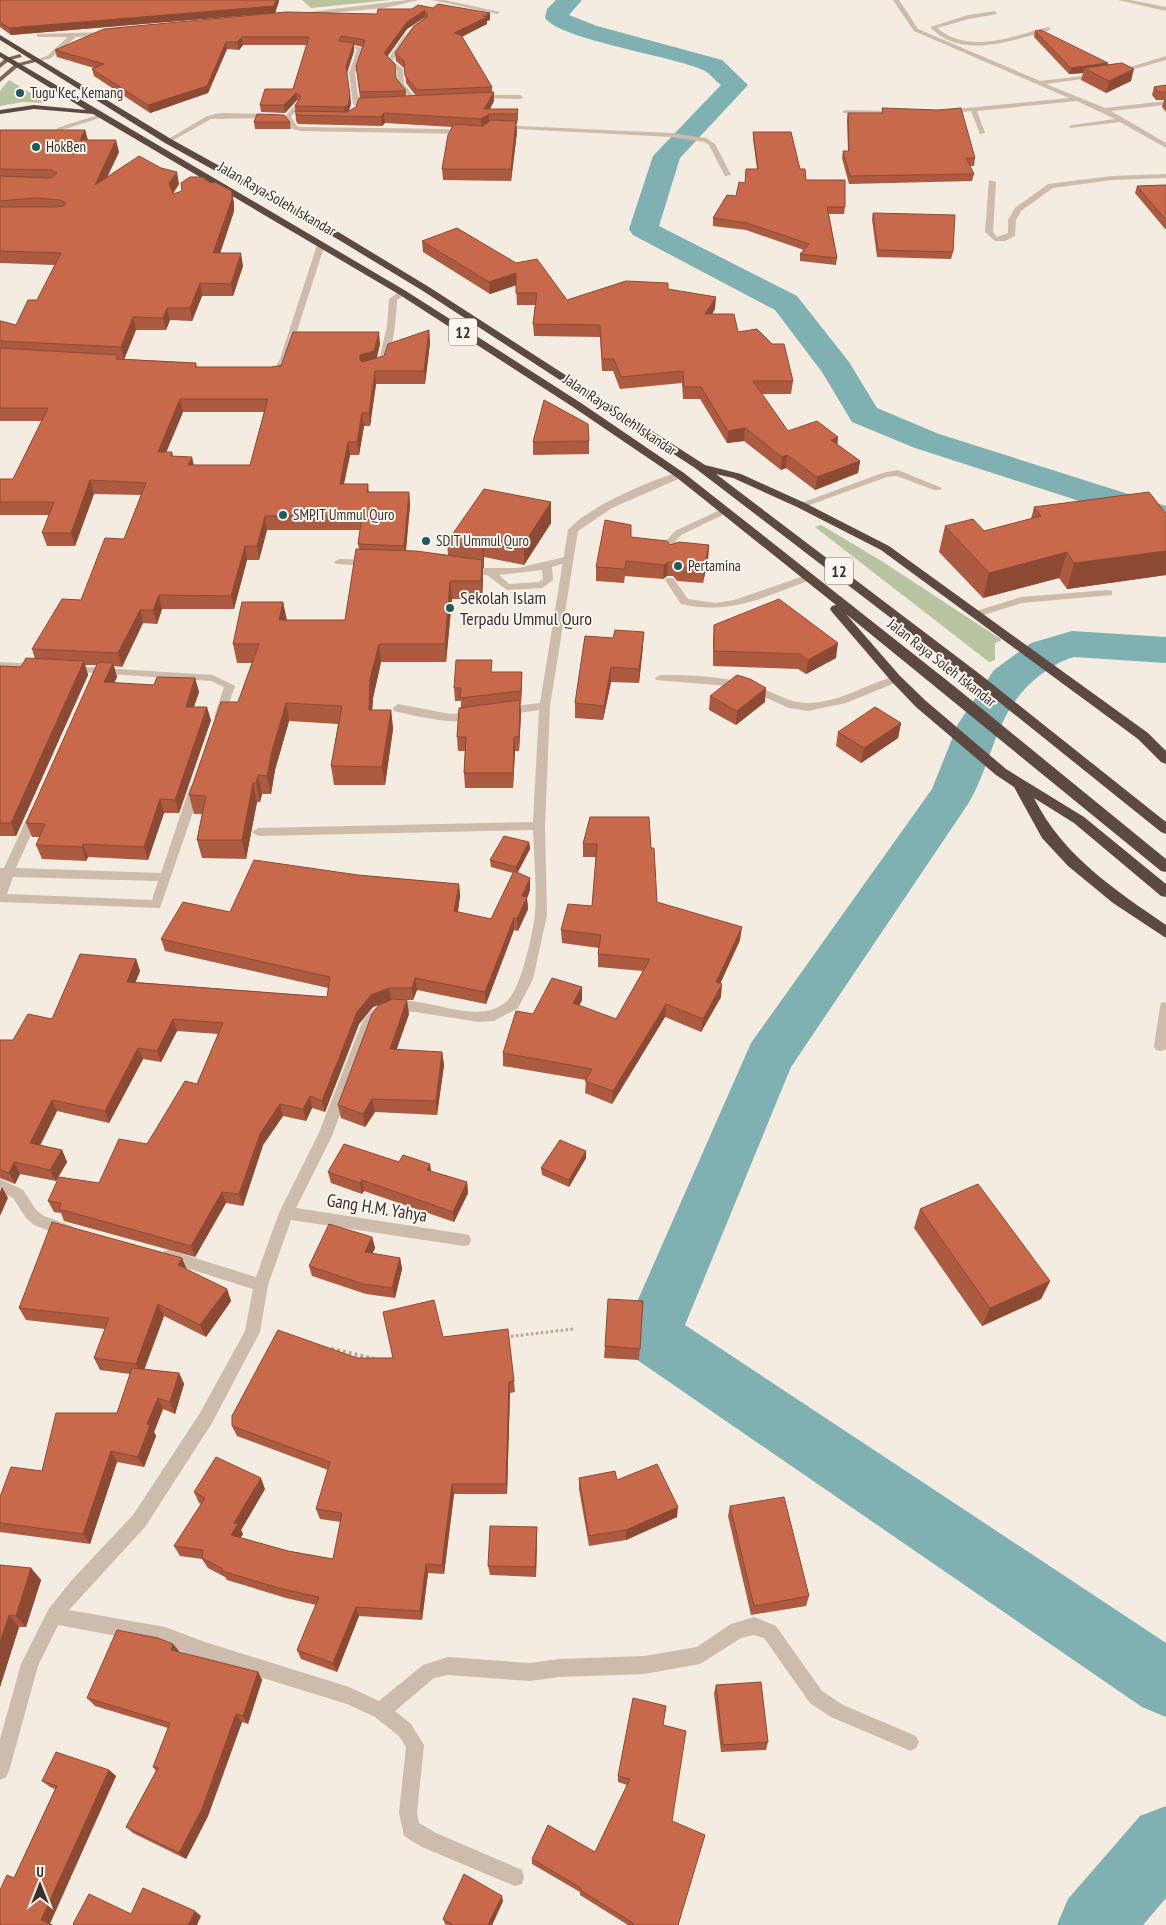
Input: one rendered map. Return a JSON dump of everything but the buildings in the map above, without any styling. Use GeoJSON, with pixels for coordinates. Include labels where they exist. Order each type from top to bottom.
{"type":"FeatureCollection","features":[{"type":"Feature","properties":{"kind":"highway","name":"12"},"geometry":{"type":"LineString","coordinates":[[0,36],[27,54]]}},
{"type":"Feature","properties":{"kind":"highway","name":"12"},"geometry":{"type":"LineString","coordinates":[[0,54],[8,59]]}},
{"type":"Feature","properties":{"kind":"highway","name":"Jalan Raya Soleh Iskandar"},"geometry":{"type":"LineString","coordinates":[[27,54],[168,140],[313,222],[434,294],[699,466],[978,678],[1166,829]]}},
{"type":"Feature","properties":{"kind":"highway","name":"Jalan Raya Soleh Iskandar"},"geometry":{"type":"LineString","coordinates":[[8,59],[204,179],[295,228],[403,293],[577,405],[680,475],[724,512],[810,577],[949,689],[1166,867]]}},
{"type":"Feature","properties":{"kind":"highway"},"geometry":{"type":"LineString","coordinates":[[0,112],[12,108],[38,107],[100,115]]}},
{"type":"Feature","properties":{"kind":"highway"},"geometry":{"type":"LineString","coordinates":[[295,228],[313,222]]}},
{"type":"Feature","properties":{"kind":"highway"},"geometry":{"type":"LineString","coordinates":[[699,466],[738,476],[801,505],[885,548],[1140,734],[1166,759]]}},
{"type":"Feature","properties":{"kind":"highway"},"geometry":{"type":"LineString","coordinates":[[810,577],[896,679],[921,704],[1001,772],[1020,786],[1079,820],[1166,892]]}},
{"type":"Feature","properties":{"kind":"highway"},"geometry":{"type":"LineString","coordinates":[[1020,786],[1047,834],[1076,864],[1111,894],[1166,932]]}},
{"type":"Feature","properties":{"kind":"main road"},"geometry":{"type":"LineString","coordinates":[[0,66],[8,59],[27,54]]}},
{"type":"Feature","properties":{"kind":"main road"},"geometry":{"type":"LineString","coordinates":[[0,80],[17,65],[38,60]]}},
{"type":"Feature","properties":{"kind":"street"},"geometry":{"type":"LineString","coordinates":[[292,15],[384,6],[416,0]]}},
{"type":"Feature","properties":{"kind":"street"},"geometry":{"type":"LineString","coordinates":[[435,0],[497,12]]}},
{"type":"Feature","properties":{"kind":"street"},"geometry":{"type":"LineString","coordinates":[[896,0],[916,30],[1104,110],[1166,146]]}},
{"type":"Feature","properties":{"kind":"street"},"geometry":{"type":"LineString","coordinates":[[1121,0],[1166,9]]}},
{"type":"Feature","properties":{"kind":"street"},"geometry":{"type":"LineString","coordinates":[[995,13],[935,25],[934,29],[962,42],[981,44],[1048,29]]}},
{"type":"Feature","properties":{"kind":"street"},"geometry":{"type":"LineString","coordinates":[[414,102],[401,84],[400,69],[389,62],[411,31],[425,21]]}},
{"type":"Feature","properties":{"kind":"street"},"geometry":{"type":"LineString","coordinates":[[38,35],[119,32]]}},
{"type":"Feature","properties":{"kind":"street"},"geometry":{"type":"LineString","coordinates":[[929,37],[942,34]]}},
{"type":"Feature","properties":{"kind":"street"},"geometry":{"type":"LineString","coordinates":[[38,60],[48,57],[74,35]]}},
{"type":"Feature","properties":{"kind":"street"},"geometry":{"type":"LineString","coordinates":[[343,46],[360,48],[352,73],[355,107],[366,104]]}},
{"type":"Feature","properties":{"kind":"street"},"geometry":{"type":"LineString","coordinates":[[1112,73],[1166,58]]}},
{"type":"Feature","properties":{"kind":"street"},"geometry":{"type":"LineString","coordinates":[[1040,83],[1104,74]]}},
{"type":"Feature","properties":{"kind":"street"},"geometry":{"type":"LineString","coordinates":[[469,98],[520,97]]}},
{"type":"Feature","properties":{"kind":"street"},"geometry":{"type":"LineString","coordinates":[[937,113],[1078,99]]}},
{"type":"Feature","properties":{"kind":"street"},"geometry":{"type":"LineString","coordinates":[[405,102],[424,101]]}},
{"type":"Feature","properties":{"kind":"street"},"geometry":{"type":"LineString","coordinates":[[1104,110],[1166,103]]}},
{"type":"Feature","properties":{"kind":"street"},"geometry":{"type":"LineString","coordinates":[[288,116],[297,104]]}},
{"type":"Feature","properties":{"kind":"street"},"geometry":{"type":"LineString","coordinates":[[974,110],[982,133]]}},
{"type":"Feature","properties":{"kind":"street"},"geometry":{"type":"LineString","coordinates":[[846,112],[903,113]]}},
{"type":"Feature","properties":{"kind":"street"},"geometry":{"type":"LineString","coordinates":[[80,139],[58,134],[59,129],[100,115]]}},
{"type":"Feature","properties":{"kind":"street"},"geometry":{"type":"LineString","coordinates":[[168,140],[209,116],[297,117]]}},
{"type":"Feature","properties":{"kind":"street"},"geometry":{"type":"LineString","coordinates":[[288,116],[295,128],[300,129],[358,131],[408,128],[474,133]]}},
{"type":"Feature","properties":{"kind":"street"},"geometry":{"type":"LineString","coordinates":[[1072,127],[1121,120]]}},
{"type":"Feature","properties":{"kind":"street"},"geometry":{"type":"LineString","coordinates":[[489,127],[671,135],[696,138],[712,144],[727,175]]}},
{"type":"Feature","properties":{"kind":"street"},"geometry":{"type":"LineString","coordinates":[[992,182],[988,232],[995,239],[1002,239],[1012,234],[1012,220],[1018,210],[1051,186],[1112,178],[1166,176]]}},
{"type":"Feature","properties":{"kind":"street"},"geometry":{"type":"LineString","coordinates":[[252,370],[271,372],[279,368],[284,359],[322,244]]}},
{"type":"Feature","properties":{"kind":"street"},"geometry":{"type":"LineString","coordinates":[[366,371],[381,368],[391,326],[393,299],[403,293]]}},
{"type":"Feature","properties":{"kind":"street"},"geometry":{"type":"LineString","coordinates":[[801,505],[885,475],[898,474],[936,488]]}},
{"type":"Feature","properties":{"kind":"street"},"geometry":{"type":"LineString","coordinates":[[0,1771],[30,1664],[54,1616],[77,1587],[139,1521],[206,1418],[252,1332],[261,1285],[286,1213],[325,1136],[367,1025],[375,1013],[390,1007],[415,1007],[479,1017],[494,1016],[514,1004],[527,979],[541,915],[539,826],[545,706],[573,530],[580,522],[680,475]]}},
{"type":"Feature","properties":{"kind":"street"},"geometry":{"type":"LineString","coordinates":[[672,556],[670,542],[678,533],[724,512]]}},
{"type":"Feature","properties":{"kind":"street"},"geometry":{"type":"LineString","coordinates":[[452,569],[491,574],[547,567],[569,559]]}},
{"type":"Feature","properties":{"kind":"street"},"geometry":{"type":"LineString","coordinates":[[339,562],[376,563]]}},
{"type":"Feature","properties":{"kind":"street"},"geometry":{"type":"LineString","coordinates":[[491,574],[507,587],[542,585],[548,580],[547,567]]}},
{"type":"Feature","properties":{"kind":"street"},"geometry":{"type":"LineString","coordinates":[[670,580],[685,602],[716,606],[736,603],[810,577]]}},
{"type":"Feature","properties":{"kind":"street"},"geometry":{"type":"LineString","coordinates":[[977,614],[1021,600],[1108,593]]}},
{"type":"Feature","properties":{"kind":"street"},"geometry":{"type":"LineString","coordinates":[[0,665],[53,668],[95,675],[200,676],[224,681],[230,686],[214,732]]}},
{"type":"Feature","properties":{"kind":"street"},"geometry":{"type":"LineString","coordinates":[[660,678],[695,678],[730,682],[753,688],[793,706],[809,707],[852,697],[896,679]]}},
{"type":"Feature","properties":{"kind":"street"},"geometry":{"type":"LineString","coordinates":[[398,708],[450,718],[545,706]]}},
{"type":"Feature","properties":{"kind":"street"},"geometry":{"type":"LineString","coordinates":[[1140,734],[1166,752]]}},
{"type":"Feature","properties":{"kind":"street"},"geometry":{"type":"LineString","coordinates":[[39,802],[4,872],[0,898],[156,905],[163,889],[164,878],[199,777]]}},
{"type":"Feature","properties":{"kind":"street"},"geometry":{"type":"LineString","coordinates":[[258,832],[539,826]]}},
{"type":"Feature","properties":{"kind":"street"},"geometry":{"type":"LineString","coordinates":[[4,872],[164,878]]}},
{"type":"Feature","properties":{"kind":"street"},"geometry":{"type":"LineString","coordinates":[[1160,1046],[1166,1007]]}},
{"type":"Feature","properties":{"kind":"street"},"geometry":{"type":"LineString","coordinates":[[0,1185],[12,1189],[22,1197],[29,1212],[39,1221],[80,1232]]}},
{"type":"Feature","properties":{"kind":"street","name":"Gang H.M. Yahya"},"geometry":{"type":"LineString","coordinates":[[286,1213],[464,1240]]}},
{"type":"Feature","properties":{"kind":"street"},"geometry":{"type":"LineString","coordinates":[[155,1252],[261,1285]]}},
{"type":"Feature","properties":{"kind":"street"},"geometry":{"type":"LineString","coordinates":[[54,1616],[165,1636],[205,1651],[349,1696],[381,1711],[405,1730],[415,1745],[408,1814],[411,1829],[429,1840],[515,1877]]}},
{"type":"Feature","properties":{"kind":"street"},"geometry":{"type":"LineString","coordinates":[[381,1711],[429,1671],[448,1666],[530,1672],[559,1668],[644,1665],[700,1656],[737,1630],[754,1626],[770,1632],[816,1697],[838,1711],[910,1742]]}},
{"type":"Feature","properties":{"kind":"path"},"geometry":{"type":"LineString","coordinates":[[498,1338],[573,1329]]}},
{"type":"Feature","properties":{"kind":"path"},"geometry":{"type":"LineString","coordinates":[[328,1349],[384,1360]]}},
{"type":"Feature","properties":{"kind":"green space"},"geometry":{"type":"Polygon","coordinates":[[[302,0],[390,0],[311,8],[302,0]]]}},
{"type":"Feature","properties":{"kind":"green space"},"geometry":{"type":"Polygon","coordinates":[[[9,80],[47,103],[23,102],[0,106],[0,91],[9,80]]]}},
{"type":"Feature","properties":{"kind":"green space"},"geometry":{"type":"Polygon","coordinates":[[[821,525],[880,560],[1002,640],[995,643],[995,660],[989,662],[815,527],[821,525]]]}},
{"type":"Feature","properties":{"kind":"waterway"},"geometry":{"type":"LineString","coordinates":[[571,0],[559,9],[557,18],[589,31],[713,65],[735,85],[667,156],[643,229],[786,303],[837,369],[864,415],[927,441],[1166,518]]}},
{"type":"Feature","properties":{"kind":"waterway"},"geometry":{"type":"LineString","coordinates":[[1166,650],[1072,644],[1045,652],[1009,679],[979,724],[952,793],[769,1058],[651,1336],[1166,1683]]}},
{"type":"Feature","properties":{"kind":"waterway"},"geometry":{"type":"LineString","coordinates":[[1094,1925],[1166,1842]]}},
{"type":"Feature","properties":{"kind":"place","name":"Tugu Kec, Kemang"},"geometry":{"type":"Point","coordinates":[20,93]}},
{"type":"Feature","properties":{"kind":"place","name":"HokBen"},"geometry":{"type":"Point","coordinates":[36,147]}},
{"type":"Feature","properties":{"kind":"place","name":"SMPIT Ummul Quro"},"geometry":{"type":"Point","coordinates":[283,515]}},
{"type":"Feature","properties":{"kind":"place","name":"SDIT Ummul Quro"},"geometry":{"type":"Point","coordinates":[426,541]}},
{"type":"Feature","properties":{"kind":"place","name":"Pertamina"},"geometry":{"type":"Point","coordinates":[678,566]}},
{"type":"Feature","properties":{"kind":"place","name":"Sekolah Islam Terpadu Ummul Quro"},"geometry":{"type":"Point","coordinates":[450,608]}}]}
